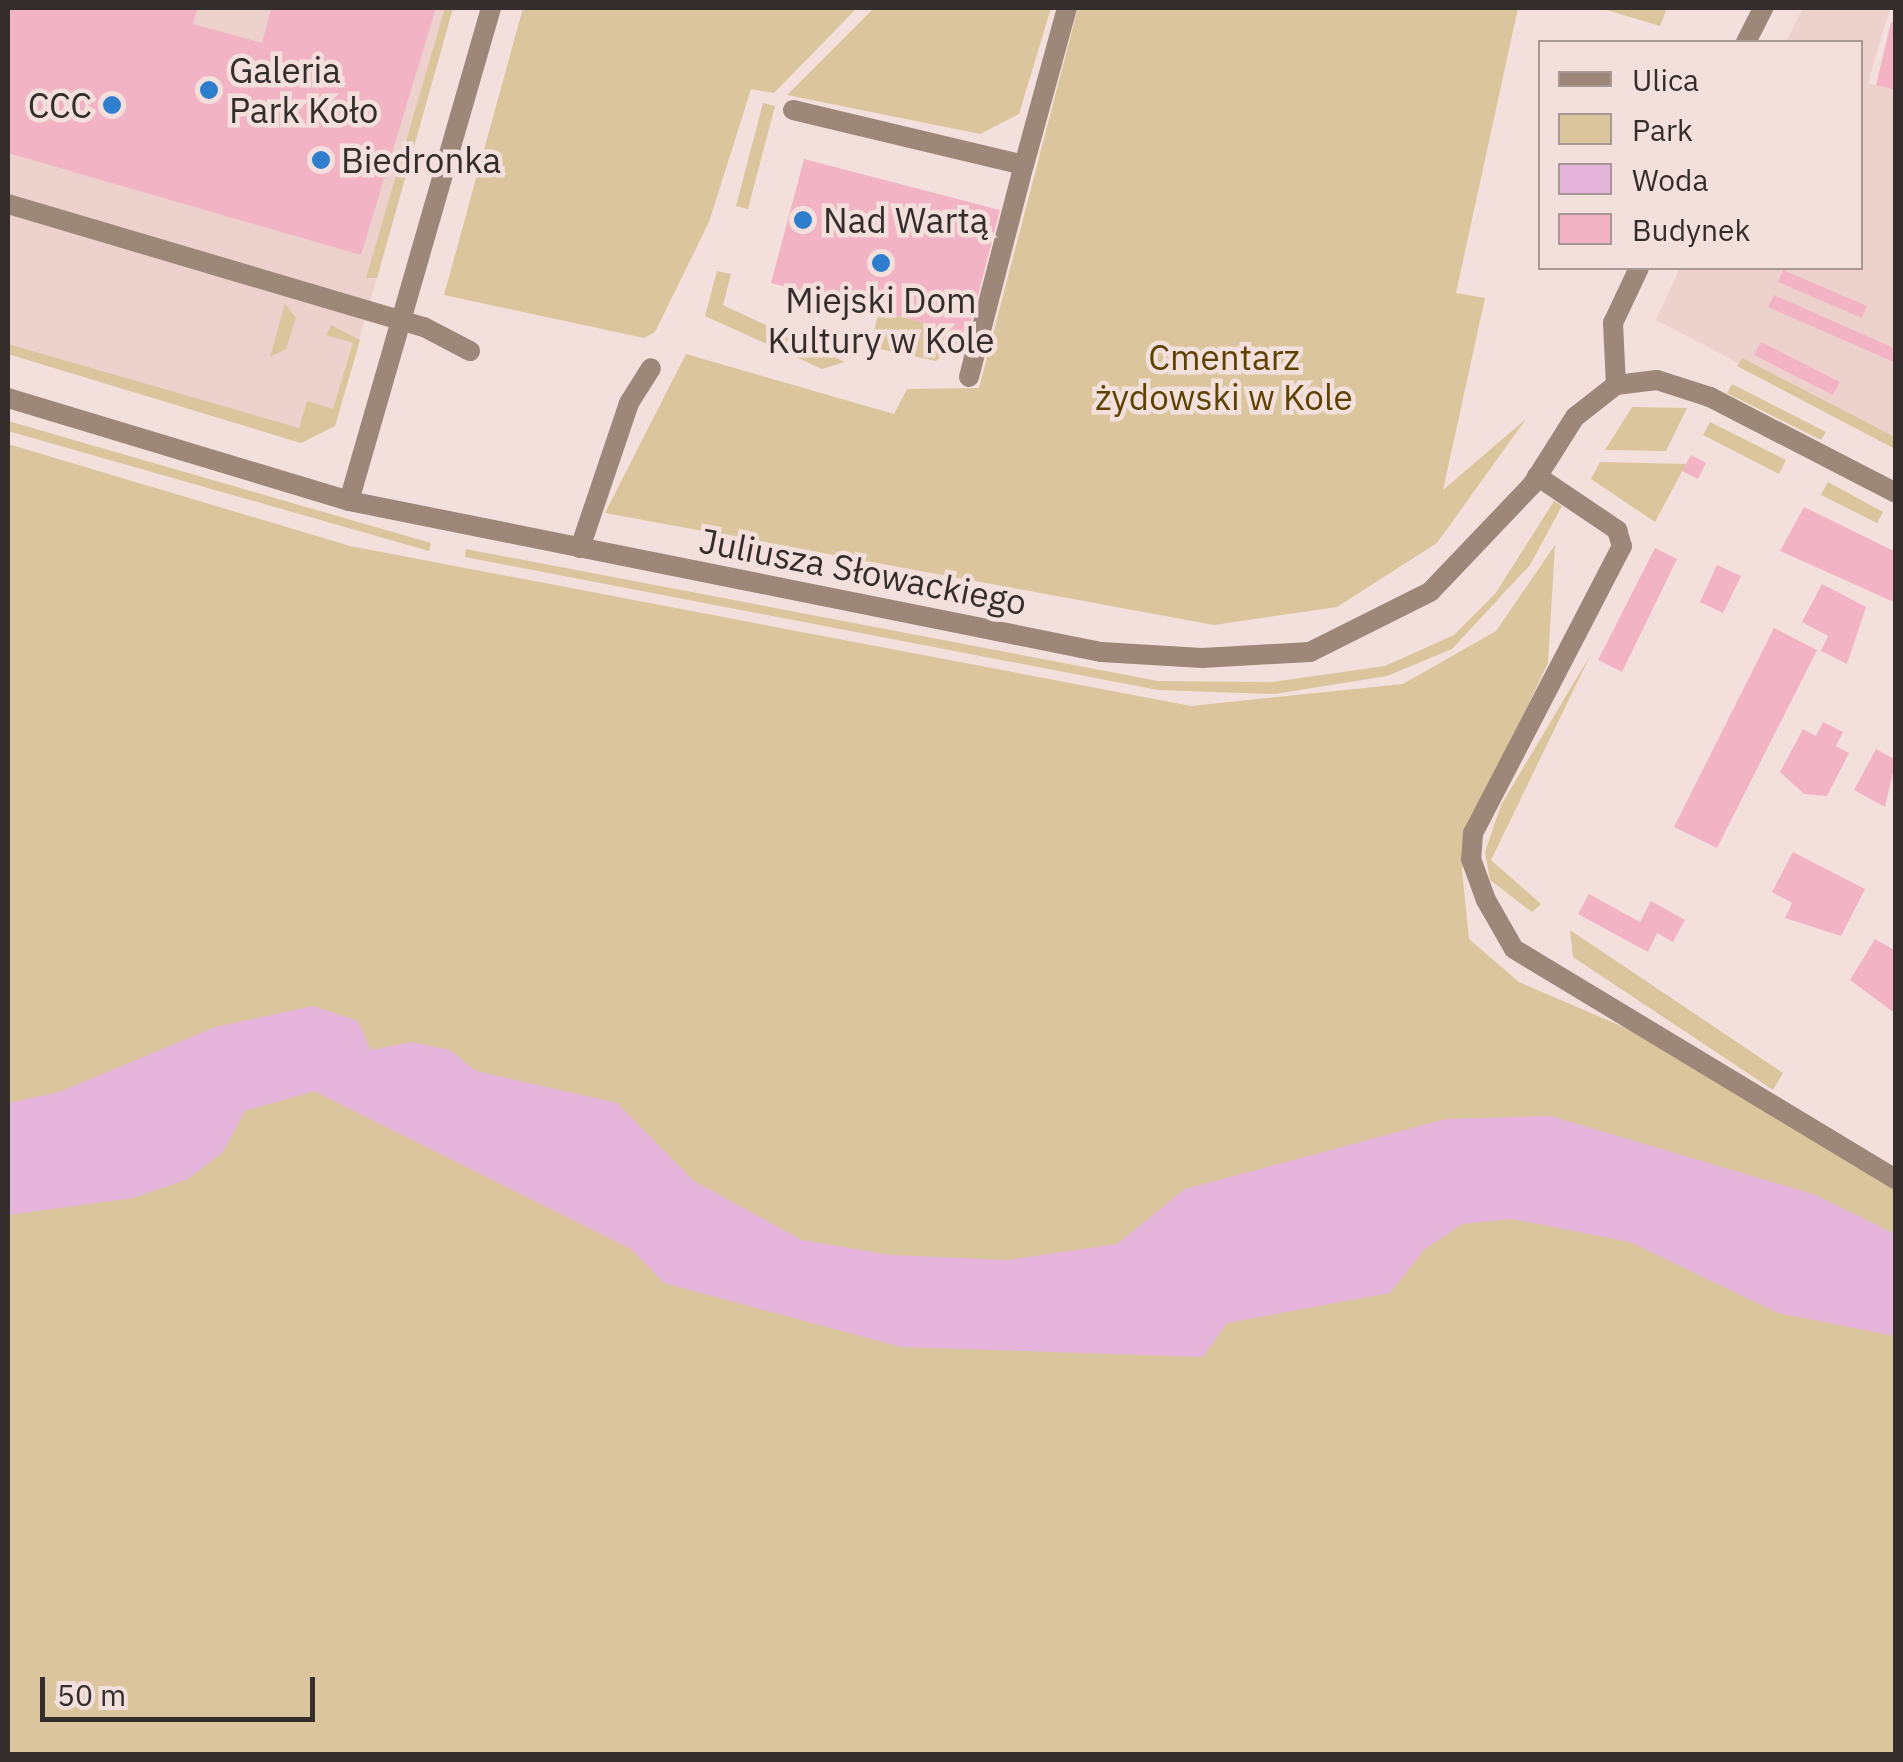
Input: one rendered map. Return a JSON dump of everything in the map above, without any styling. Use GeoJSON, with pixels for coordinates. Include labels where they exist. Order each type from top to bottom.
{"type":"FeatureCollection","features":[{"type":"Feature","properties":{"kind":"street"},"geometry":{"type":"LineString","coordinates":[[349,501],[491,8]]}},
{"type":"Feature","properties":{"kind":"street"},"geometry":{"type":"LineString","coordinates":[[969,377],[1067,8]]}},
{"type":"Feature","properties":{"kind":"street"},"geometry":{"type":"LineString","coordinates":[[1747,40],[1763,8]]}},
{"type":"Feature","properties":{"kind":"street"},"geometry":{"type":"LineString","coordinates":[[793,110],[1024,164]]}},
{"type":"Feature","properties":{"kind":"street"},"geometry":{"type":"LineString","coordinates":[[8,204],[402,320],[470,352]]}},
{"type":"Feature","properties":{"kind":"street"},"geometry":{"type":"LineString","coordinates":[[1639,270],[1613,323],[1616,385],[1657,380],[1710,396],[1896,493]]}},
{"type":"Feature","properties":{"kind":"street"},"geometry":{"type":"LineString","coordinates":[[580,548],[630,403],[652,368]]}},
{"type":"Feature","properties":{"kind":"street","name":"Juliusza Słowackiego"},"geometry":{"type":"LineString","coordinates":[[8,398],[349,501],[1101,652],[1310,652],[1430,592],[1537,476],[1575,418],[1616,385]]}},
{"type":"Feature","properties":{"kind":"street"},"geometry":{"type":"LineString","coordinates":[[1537,476],[1618,530],[1622,546],[1473,833],[1470,859],[1486,900],[1514,949],[1896,1179]]}},
{"type":"Feature","properties":{"kind":"shaded area"},"geometry":{"type":"Polygon","coordinates":[[[8,8],[453,8],[335,426],[301,443],[8,354],[8,8]]]}},
{"type":"Feature","properties":{"kind":"shaded area"},"geometry":{"type":"Polygon","coordinates":[[[1803,8],[1890,8],[1868,83],[1895,90],[1895,445],[1656,320],[1679,270],[1863,270],[1863,40],[1787,40],[1803,8]]]}},
{"type":"Feature","properties":{"kind":"green space"},"geometry":{"type":"Polygon","coordinates":[[[445,8],[453,8],[377,278],[366,278],[445,8]]]}},
{"type":"Feature","properties":{"kind":"green space"},"geometry":{"type":"Polygon","coordinates":[[[523,8],[857,8],[774,93],[751,89],[709,222],[655,332],[644,338],[444,295],[523,8]]]}},
{"type":"Feature","properties":{"kind":"green space"},"geometry":{"type":"Polygon","coordinates":[[[874,8],[1051,8],[1019,114],[980,134],[787,95],[874,8]]]}},
{"type":"Feature","properties":{"kind":"green space","name":"Cmentarz żydowski w Kole"},"geometry":{"type":"Polygon","coordinates":[[[1078,8],[1518,8],[1456,293],[1485,298],[1443,490],[1526,419],[1437,543],[1337,607],[1214,625],[605,513],[686,354],[894,414],[907,389],[979,388],[1078,8]]]}},
{"type":"Feature","properties":{"kind":"green space"},"geometry":{"type":"Polygon","coordinates":[[[1600,8],[1667,8],[1660,26],[1600,8]]]}},
{"type":"Feature","properties":{"kind":"green space"},"geometry":{"type":"Polygon","coordinates":[[[763,103],[775,106],[748,209],[736,206],[763,103]]]}},
{"type":"Feature","properties":{"kind":"green space"},"geometry":{"type":"Polygon","coordinates":[[[717,271],[731,274],[723,305],[845,362],[822,369],[705,316],[717,271]]]}},
{"type":"Feature","properties":{"kind":"green space"},"geometry":{"type":"Polygon","coordinates":[[[285,304],[296,318],[286,349],[270,357],[285,304]]]}},
{"type":"Feature","properties":{"kind":"green space"},"geometry":{"type":"Polygon","coordinates":[[[879,311],[968,334],[936,361],[870,347],[879,311]]]}},
{"type":"Feature","properties":{"kind":"green space"},"geometry":{"type":"Polygon","coordinates":[[[331,325],[360,340],[335,426],[301,443],[8,354],[8,344],[299,428],[307,401],[333,409],[353,343],[326,335],[331,325]]]}},
{"type":"Feature","properties":{"kind":"green space"},"geometry":{"type":"Polygon","coordinates":[[[1742,358],[1895,437],[1895,449],[1737,366],[1742,358]]]}},
{"type":"Feature","properties":{"kind":"green space"},"geometry":{"type":"Polygon","coordinates":[[[1732,384],[1826,432],[1821,440],[1727,393],[1732,384]]]}},
{"type":"Feature","properties":{"kind":"green space"},"geometry":{"type":"Polygon","coordinates":[[[1632,407],[1687,408],[1666,451],[1605,450],[1632,407]]]}},
{"type":"Feature","properties":{"kind":"green space"},"geometry":{"type":"Polygon","coordinates":[[[8,421],[431,543],[429,551],[8,431],[8,421]]]}},
{"type":"Feature","properties":{"kind":"green space"},"geometry":{"type":"Polygon","coordinates":[[[1710,422],[1786,460],[1779,474],[1703,435],[1710,422]]]}},
{"type":"Feature","properties":{"kind":"green space"},"geometry":{"type":"Polygon","coordinates":[[[8,444],[350,546],[1191,706],[1403,684],[1496,631],[1555,545],[1548,663],[1470,828],[1462,870],[1469,939],[1519,982],[1642,1035],[1895,1188],[1895,1754],[8,1754],[8,444]]]}},
{"type":"Feature","properties":{"kind":"green space"},"geometry":{"type":"Polygon","coordinates":[[[1600,462],[1686,464],[1655,522],[1591,479],[1600,462]]]}},
{"type":"Feature","properties":{"kind":"green space"},"geometry":{"type":"Polygon","coordinates":[[[1828,482],[1883,512],[1877,523],[1821,495],[1828,482]]]}},
{"type":"Feature","properties":{"kind":"green space"},"geometry":{"type":"Polygon","coordinates":[[[1554,501],[1562,506],[1530,565],[1452,649],[1387,676],[1275,694],[1158,690],[465,557],[466,549],[1158,681],[1272,682],[1385,666],[1454,635],[1495,594],[1554,501]]]}},
{"type":"Feature","properties":{"kind":"green space"},"geometry":{"type":"Polygon","coordinates":[[[1591,654],[1491,860],[1541,904],[1532,912],[1490,880],[1485,852],[1501,805],[1591,654]]]}},
{"type":"Feature","properties":{"kind":"green space"},"geometry":{"type":"Polygon","coordinates":[[[1570,930],[1783,1073],[1773,1090],[1573,957],[1570,930]]]}},
{"type":"Feature","properties":{"kind":"water"},"geometry":{"type":"Polygon","coordinates":[[[313,1006],[358,1021],[371,1050],[412,1042],[450,1050],[476,1071],[617,1103],[694,1181],[802,1240],[891,1255],[1008,1260],[1117,1244],[1185,1189],[1446,1119],[1551,1116],[1816,1195],[1895,1234],[1895,1336],[1778,1313],[1630,1242],[1512,1219],[1462,1224],[1424,1250],[1390,1293],[1227,1323],[1203,1357],[901,1347],[664,1283],[631,1249],[314,1091],[245,1111],[223,1152],[188,1179],[133,1198],[8,1215],[8,1103],[59,1092],[215,1027],[313,1006]]]}},
{"type":"Feature","properties":{"kind":"building","name":"Galeria Park Koło"},"geometry":{"type":"Polygon","coordinates":[[[8,8],[197,8],[193,24],[262,43],[271,8],[436,8],[361,255],[8,153],[8,8]]]}},
{"type":"Feature","properties":{"kind":"building"},"geometry":{"type":"Polygon","coordinates":[[[1891,22],[1896,23],[1896,90],[1876,85],[1891,22]]]}},
{"type":"Feature","properties":{"kind":"building","name":"Miejski Dom Kultury w Kole"},"geometry":{"type":"Polygon","coordinates":[[[804,159],[1000,210],[968,334],[771,283],[804,159]]]}},
{"type":"Feature","properties":{"kind":"building"},"geometry":{"type":"Polygon","coordinates":[[[1783,270],[1867,306],[1862,318],[1778,282],[1783,270]]]}},
{"type":"Feature","properties":{"kind":"building"},"geometry":{"type":"Polygon","coordinates":[[[1774,295],[1896,349],[1896,363],[1768,307],[1774,295]]]}},
{"type":"Feature","properties":{"kind":"building"},"geometry":{"type":"Polygon","coordinates":[[[1761,342],[1840,382],[1833,395],[1754,355],[1761,342]]]}},
{"type":"Feature","properties":{"kind":"building"},"geometry":{"type":"Polygon","coordinates":[[[1691,455],[1706,463],[1698,479],[1682,471],[1691,455]]]}},
{"type":"Feature","properties":{"kind":"building"},"geometry":{"type":"Polygon","coordinates":[[[1804,507],[1896,552],[1896,603],[1780,551],[1804,507]]]}},
{"type":"Feature","properties":{"kind":"building"},"geometry":{"type":"Polygon","coordinates":[[[1655,548],[1677,559],[1622,672],[1598,660],[1655,548]]]}},
{"type":"Feature","properties":{"kind":"building"},"geometry":{"type":"Polygon","coordinates":[[[1717,565],[1741,576],[1723,613],[1700,602],[1717,565]]]}},
{"type":"Feature","properties":{"kind":"building"},"geometry":{"type":"Polygon","coordinates":[[[1822,584],[1866,607],[1847,664],[1821,651],[1828,636],[1802,622],[1822,584]]]}},
{"type":"Feature","properties":{"kind":"building"},"geometry":{"type":"Polygon","coordinates":[[[1774,628],[1817,650],[1717,848],[1674,827],[1774,628]]]}},
{"type":"Feature","properties":{"kind":"building"},"geometry":{"type":"Polygon","coordinates":[[[1823,722],[1843,732],[1836,746],[1849,753],[1827,796],[1804,794],[1780,772],[1803,729],[1816,736],[1823,722]]]}},
{"type":"Feature","properties":{"kind":"building"},"geometry":{"type":"Polygon","coordinates":[[[1876,749],[1896,760],[1885,807],[1854,790],[1876,749]]]}},
{"type":"Feature","properties":{"kind":"building"},"geometry":{"type":"Polygon","coordinates":[[[1793,852],[1865,889],[1841,936],[1785,918],[1792,903],[1772,892],[1793,852]]]}},
{"type":"Feature","properties":{"kind":"building"},"geometry":{"type":"Polygon","coordinates":[[[1589,894],[1640,922],[1651,901],[1685,920],[1673,942],[1657,933],[1648,952],[1578,914],[1589,894]]]}},
{"type":"Feature","properties":{"kind":"building"},"geometry":{"type":"Polygon","coordinates":[[[1875,939],[1896,951],[1896,1014],[1850,980],[1875,939]]]}},
{"type":"Feature","properties":{"kind":"place","name":"Galeria Park Koło"},"geometry":{"type":"Point","coordinates":[209,90]}},
{"type":"Feature","properties":{"kind":"place","name":"CCC"},"geometry":{"type":"Point","coordinates":[112,105]}},
{"type":"Feature","properties":{"kind":"place","name":"Biedronka"},"geometry":{"type":"Point","coordinates":[321,160]}},
{"type":"Feature","properties":{"kind":"place","name":"Nad Wartą"},"geometry":{"type":"Point","coordinates":[803,220]}},
{"type":"Feature","properties":{"kind":"place","name":"Miejski Dom Kultury w Kole"},"geometry":{"type":"Point","coordinates":[881,263]}}]}
